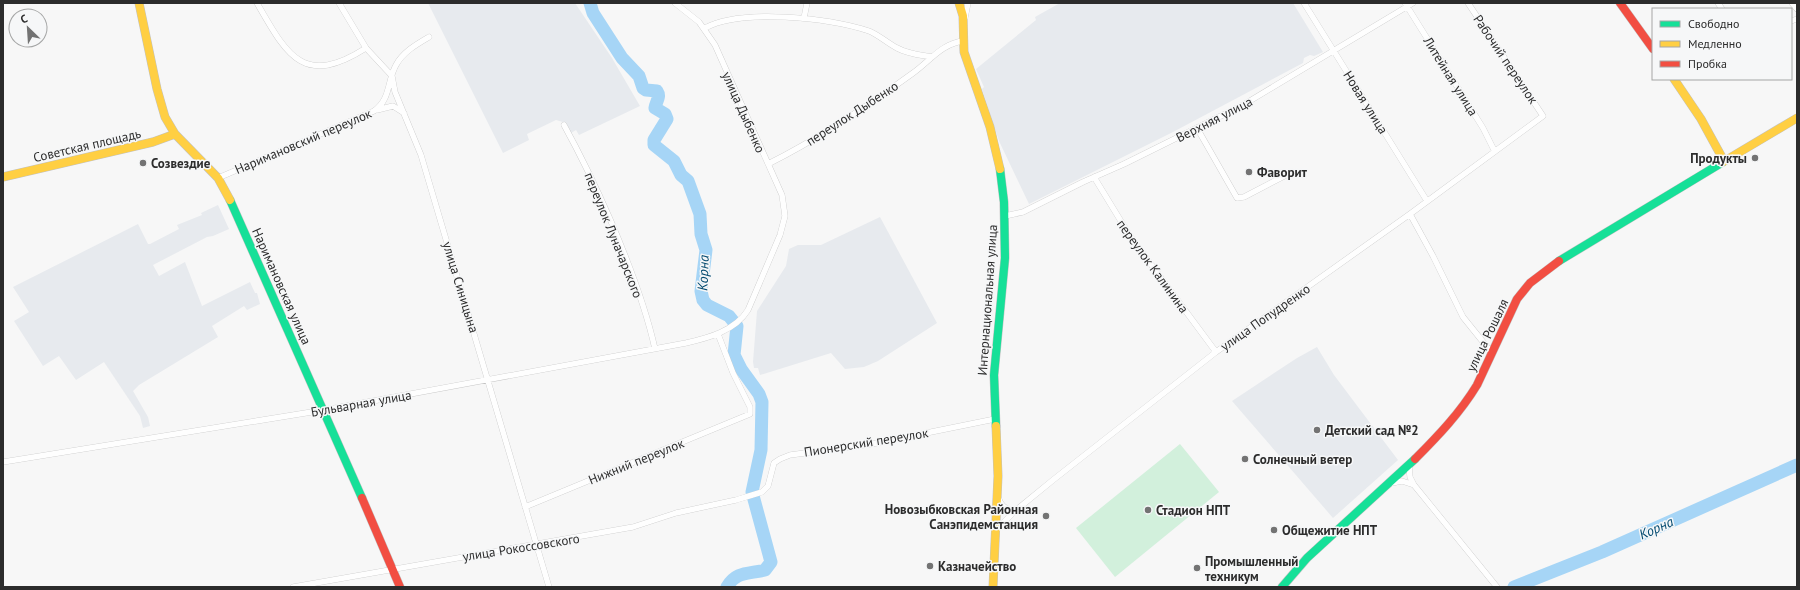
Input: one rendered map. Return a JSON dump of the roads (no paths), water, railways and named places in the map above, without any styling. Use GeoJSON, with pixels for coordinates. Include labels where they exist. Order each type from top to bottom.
{"type":"FeatureCollection","features":[{"type":"Feature","properties":{"kind":"main road","name":"Наримановская улица"},"geometry":{"type":"LineString","coordinates":[[139,3],[161,103],[168,123],[175,134],[218,178],[227,194],[324,410],[400,587]]}},
{"type":"Feature","properties":{"kind":"main road","name":"Интернациональная улица"},"geometry":{"type":"LineString","coordinates":[[959,3],[963,16],[963,41],[966,59],[988,118],[994,142],[1002,186],[1005,216],[1005,258],[994,369],[998,462],[993,587]]}},
{"type":"Feature","properties":{"kind":"main road"},"geometry":{"type":"LineString","coordinates":[[1620,3],[1652,48]]}},
{"type":"Feature","properties":{"kind":"main road"},"geometry":{"type":"LineString","coordinates":[[1675,80],[1701,119],[1724,161]]}},
{"type":"Feature","properties":{"kind":"main road","name":"улица Рошаля"},"geometry":{"type":"LineString","coordinates":[[1282,587],[1307,558],[1409,466],[1436,439],[1463,407],[1475,388],[1511,310],[1524,290],[1538,277],[1556,263],[1797,118]]}},
{"type":"Feature","properties":{"kind":"main road","name":"Советская площадь"},"geometry":{"type":"LineString","coordinates":[[3,177],[153,142],[175,134]]}},
{"type":"Feature","properties":{"kind":"street"},"geometry":{"type":"LineString","coordinates":[[257,3],[283,46],[291,55],[307,64],[321,66],[334,65],[350,58],[366,48]]}},
{"type":"Feature","properties":{"kind":"street","name":"улица Синицына"},"geometry":{"type":"LineString","coordinates":[[339,3],[366,48],[392,76],[394,88],[425,167],[489,380],[524,507],[549,587]]}},
{"type":"Feature","properties":{"kind":"street","name":"улица Дыбенко"},"geometry":{"type":"LineString","coordinates":[[676,3],[705,28],[715,45],[782,195],[785,216],[780,235],[748,310],[742,319]]}},
{"type":"Feature","properties":{"kind":"street"},"geometry":{"type":"LineString","coordinates":[[804,18],[806,3]]}},
{"type":"Feature","properties":{"kind":"street","name":"Интернациональная улица"},"geometry":{"type":"LineString","coordinates":[[963,30],[968,3]]}},
{"type":"Feature","properties":{"kind":"street","name":"Новая улица"},"geometry":{"type":"LineString","coordinates":[[1304,3],[1427,201]]}},
{"type":"Feature","properties":{"kind":"street","name":"Верхняя улица"},"geometry":{"type":"LineString","coordinates":[[1005,216],[1023,212],[1197,128],[1268,91],[1406,5],[1413,3]]}},
{"type":"Feature","properties":{"kind":"street","name":"Рабочий переулок"},"geometry":{"type":"LineString","coordinates":[[1468,3],[1543,116]]}},
{"type":"Feature","properties":{"kind":"street"},"geometry":{"type":"LineString","coordinates":[[1792,3],[1797,9]]}},
{"type":"Feature","properties":{"kind":"street","name":"Литейная улица"},"geometry":{"type":"LineString","coordinates":[[1406,5],[1479,121],[1494,150]]}},
{"type":"Feature","properties":{"kind":"street"},"geometry":{"type":"LineString","coordinates":[[705,28],[716,22],[731,19],[804,18],[867,31],[902,51],[932,57]]}},
{"type":"Feature","properties":{"kind":"street","name":"Наримановский переулок"},"geometry":{"type":"LineString","coordinates":[[218,178],[374,112],[385,99],[395,66],[401,58],[429,37]]}},
{"type":"Feature","properties":{"kind":"street","name":"переулок Дыбенко"},"geometry":{"type":"LineString","coordinates":[[768,164],[796,149],[913,73],[947,45],[963,41]]}},
{"type":"Feature","properties":{"kind":"street"},"geometry":{"type":"LineString","coordinates":[[374,112],[393,106],[405,115]]}},
{"type":"Feature","properties":{"kind":"street","name":"улица Попудренко"},"geometry":{"type":"LineString","coordinates":[[996,530],[1022,506],[1086,453],[1216,352],[1410,214],[1494,150],[1543,116]]}},
{"type":"Feature","properties":{"kind":"street","name":"переулок Луначарского"},"geometry":{"type":"LineString","coordinates":[[564,125],[581,157],[617,237],[646,313],[655,349]]}},
{"type":"Feature","properties":{"kind":"street"},"geometry":{"type":"LineString","coordinates":[[1197,128],[1237,198],[1244,197],[1290,173]]}},
{"type":"Feature","properties":{"kind":"street","name":"переулок Калинина"},"geometry":{"type":"LineString","coordinates":[[1094,177],[1130,236],[1216,352]]}},
{"type":"Feature","properties":{"kind":"street"},"geometry":{"type":"LineString","coordinates":[[1410,214],[1433,256],[1463,317],[1492,353]]}},
{"type":"Feature","properties":{"kind":"street","name":"Бульварная улица"},"geometry":{"type":"LineString","coordinates":[[3,462],[324,410],[697,341],[718,334],[742,319]]}},
{"type":"Feature","properties":{"kind":"street","name":"Нижний переулок"},"geometry":{"type":"LineString","coordinates":[[524,507],[750,414],[750,407],[733,373],[718,334]]}},
{"type":"Feature","properties":{"kind":"street","name":"Пионерский переулок"},"geometry":{"type":"LineString","coordinates":[[758,493],[768,486],[774,463],[790,455],[872,444],[995,418]]}},
{"type":"Feature","properties":{"kind":"street"},"geometry":{"type":"LineString","coordinates":[[1409,466],[1410,477],[1414,485],[1495,585]]}},
{"type":"Feature","properties":{"kind":"street"},"geometry":{"type":"LineString","coordinates":[[1387,485],[1402,481],[1414,485]]}},
{"type":"Feature","properties":{"kind":"street","name":"улица Рокоссовского"},"geometry":{"type":"LineString","coordinates":[[293,587],[633,527],[676,513],[758,493]]}},
{"type":"Feature","properties":{"kind":"street"},"geometry":{"type":"LineString","coordinates":[[997,495],[1001,504],[1006,509],[1013,510],[1022,506]]}},
{"type":"Feature","properties":{"kind":"waterway","name":"Корна"},"geometry":{"type":"LineString","coordinates":[[590,3],[593,13],[622,58],[639,76],[643,88],[646,90],[657,91],[658,93],[655,108],[665,114],[667,119],[654,140],[654,145],[674,161],[681,175],[688,181],[700,214],[701,234],[706,250],[701,291],[703,300],[707,305],[729,316],[737,326],[734,355],[741,369],[759,394],[762,402],[761,450],[752,492],[771,562],[765,570],[743,574],[734,578],[727,587]]}},
{"type":"Feature","properties":{"kind":"waterway","name":"Корна"},"geometry":{"type":"LineString","coordinates":[[1514,587],[1602,552],[1797,465]]}},
{"type":"Feature","properties":{"kind":"place","name":"Продукты"},"geometry":{"type":"Point","coordinates":[1755,158]}},
{"type":"Feature","properties":{"kind":"place","name":"Созвездие"},"geometry":{"type":"Point","coordinates":[143,163]}},
{"type":"Feature","properties":{"kind":"place","name":"Фаворит"},"geometry":{"type":"Point","coordinates":[1249,172]}},
{"type":"Feature","properties":{"kind":"place","name":"Детский сад №2"},"geometry":{"type":"Point","coordinates":[1317,430]}},
{"type":"Feature","properties":{"kind":"place","name":"Солнечный ветер"},"geometry":{"type":"Point","coordinates":[1245,459]}},
{"type":"Feature","properties":{"kind":"place","name":"Стадион НПТ"},"geometry":{"type":"Point","coordinates":[1148,510]}},
{"type":"Feature","properties":{"kind":"place","name":"Новозыбковская Районная Санэпидемстанция"},"geometry":{"type":"Point","coordinates":[1046,516]}},
{"type":"Feature","properties":{"kind":"place","name":"Общежитие НПТ"},"geometry":{"type":"Point","coordinates":[1274,530]}},
{"type":"Feature","properties":{"kind":"place","name":"Казначейство"},"geometry":{"type":"Point","coordinates":[930,566]}},
{"type":"Feature","properties":{"kind":"place","name":"Промышленный техникум"},"geometry":{"type":"Point","coordinates":[1197,568]}}]}
